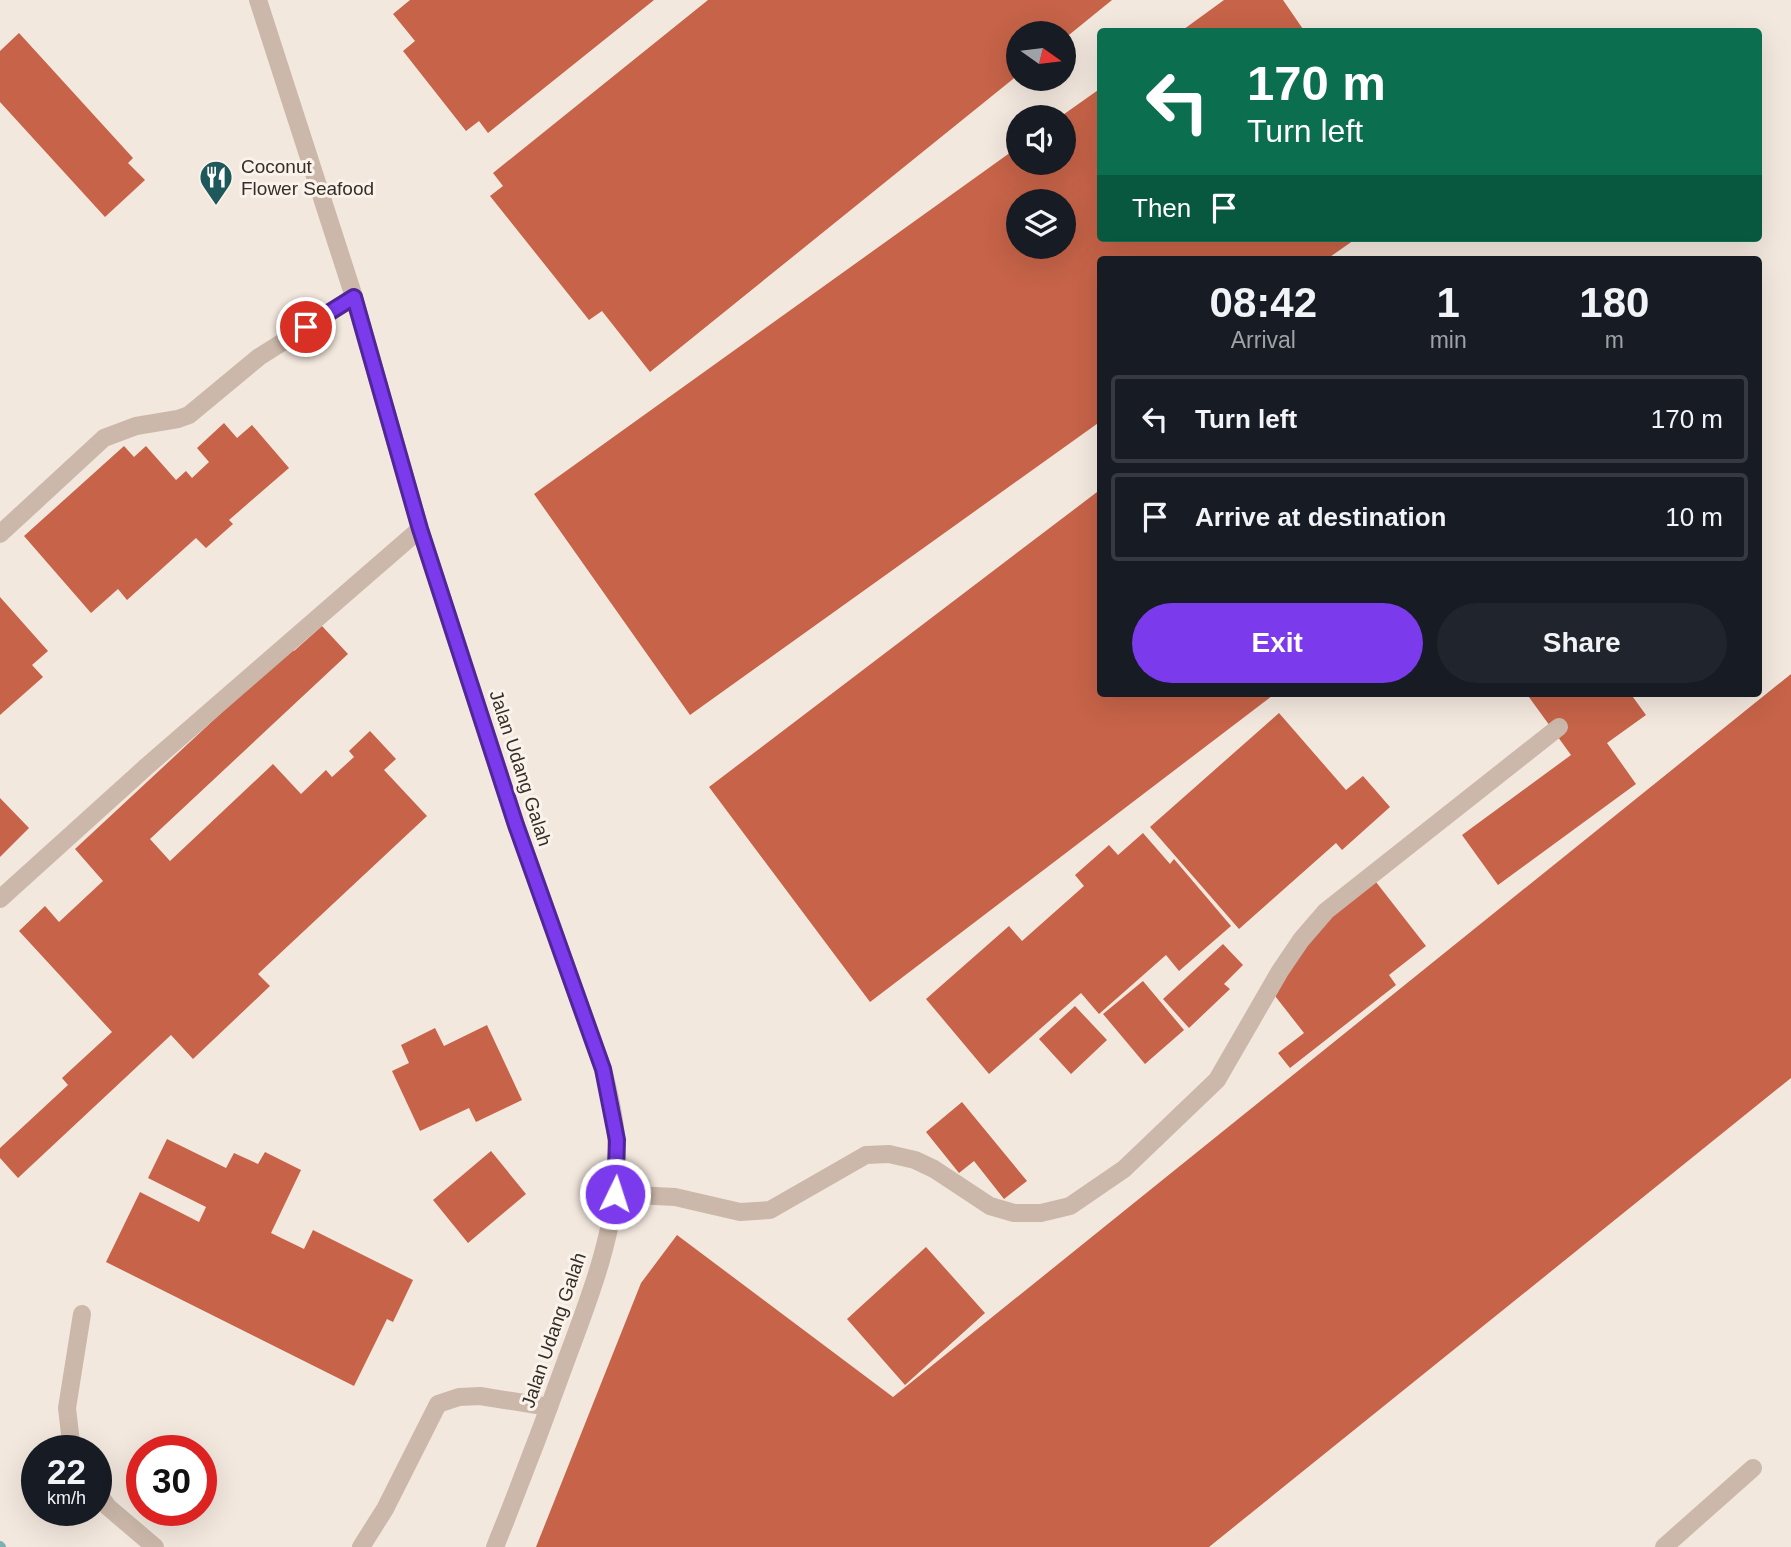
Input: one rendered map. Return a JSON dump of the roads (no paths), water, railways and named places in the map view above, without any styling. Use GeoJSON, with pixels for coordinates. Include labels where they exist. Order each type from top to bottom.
{"type":"FeatureCollection","features":[{"type":"Feature","properties":{"kind":"street","name":"Jalan Udang Galah"},"geometry":{"type":"LineString","coordinates":[[258,0],[354,297],[420,529],[516,825],[603,1069],[617,1140],[615,1194],[588,1301],[495,1547]]}},
{"type":"Feature","properties":{"kind":"street"},"geometry":{"type":"LineString","coordinates":[[0,534],[104,438],[128,428],[189,415],[259,357],[354,297]]}},
{"type":"Feature","properties":{"kind":"street"},"geometry":{"type":"LineString","coordinates":[[0,899],[420,529]]}},
{"type":"Feature","properties":{"kind":"street"},"geometry":{"type":"LineString","coordinates":[[615,1194],[675,1198],[740,1212],[770,1210],[866,1156],[889,1154],[915,1160],[934,1169],[990,1206],[1014,1213],[1041,1213],[1070,1206],[1124,1169],[1217,1080],[1280,971],[1301,940],[1326,911],[1559,727]]}},
{"type":"Feature","properties":{"kind":"street"},"geometry":{"type":"LineString","coordinates":[[70,1435],[67,1408],[82,1314]]}},
{"type":"Feature","properties":{"kind":"street"},"geometry":{"type":"LineString","coordinates":[[361,1547],[385,1509],[438,1404],[458,1396],[480,1396],[549,1407]]}},
{"type":"Feature","properties":{"kind":"street"},"geometry":{"type":"LineString","coordinates":[[1664,1547],[1753,1468]]}},
{"type":"Feature","properties":{"kind":"street"},"geometry":{"type":"LineString","coordinates":[[112,1510],[155,1547]]}},
{"type":"Feature","properties":{"kind":"place","name":"Coconut Flower Seafood"},"geometry":{"type":"Point","coordinates":[216,207]}}]}
